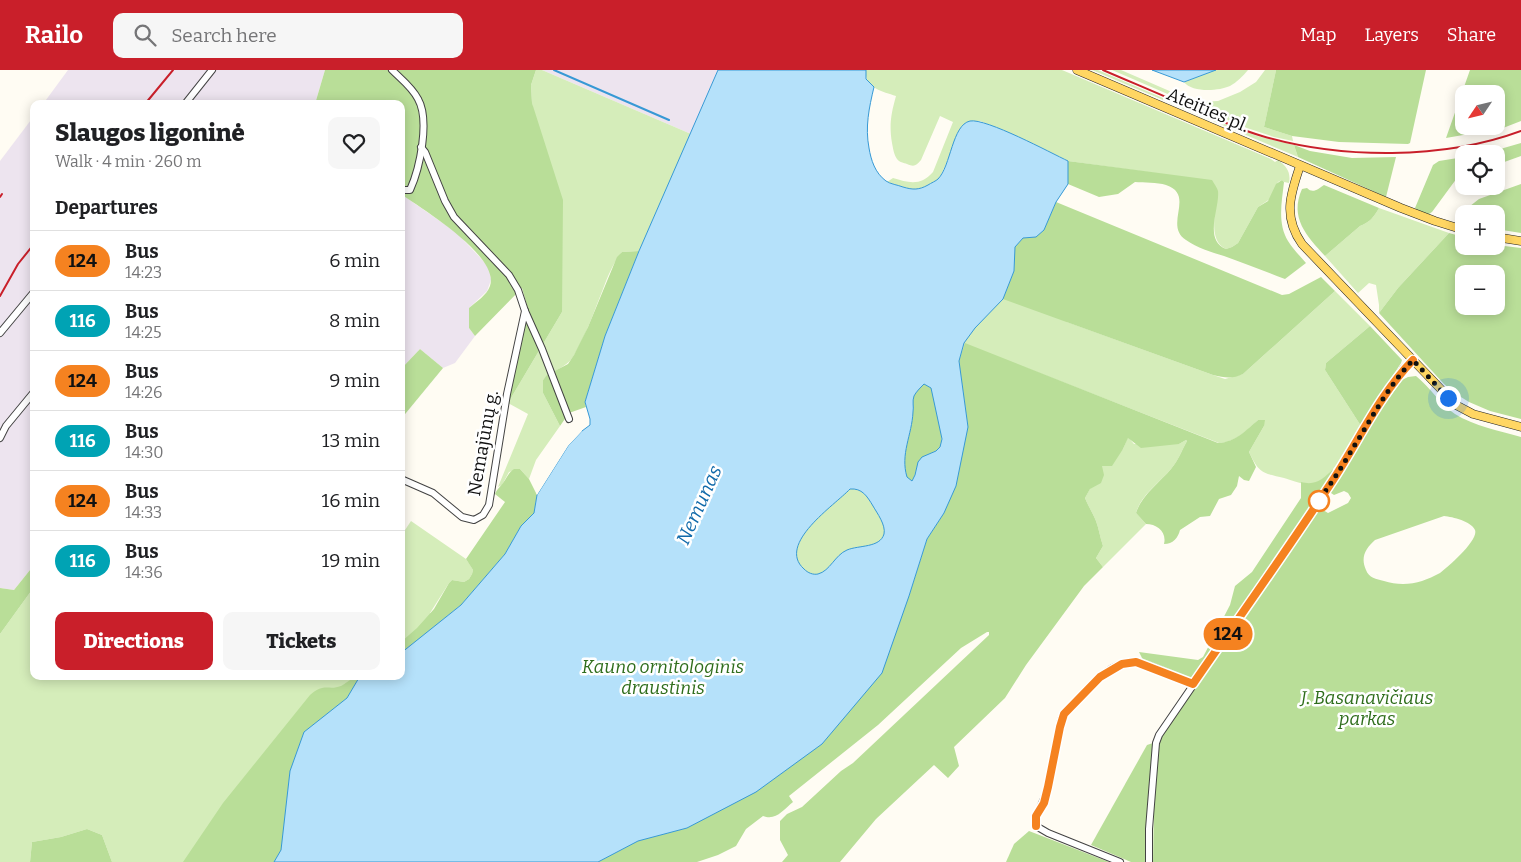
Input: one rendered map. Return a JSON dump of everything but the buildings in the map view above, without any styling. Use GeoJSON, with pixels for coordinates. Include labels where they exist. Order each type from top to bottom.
{"type":"FeatureCollection","features":[{"type":"Feature","properties":{"kind":"main road","name":"Ateities pl."},"geometry":{"type":"LineString","coordinates":[[1077,70],[1300,166],[1418,215],[1455,227]]}},
{"type":"Feature","properties":{"kind":"main road"},"geometry":{"type":"LineString","coordinates":[[1300,166],[1294,181],[1289,210],[1291,223],[1298,238],[1313,256],[1456,405],[1473,414],[1521,427]]}},
{"type":"Feature","properties":{"kind":"main road"},"geometry":{"type":"LineString","coordinates":[[1505,238],[1521,241]]}},
{"type":"Feature","properties":{"kind":"street"},"geometry":{"type":"LineString","coordinates":[[189,100],[212,70]]}},
{"type":"Feature","properties":{"kind":"street"},"geometry":{"type":"LineString","coordinates":[[392,70],[418,97],[422,106],[424,128],[417,175],[410,190],[405,190]]}},
{"type":"Feature","properties":{"kind":"street"},"geometry":{"type":"LineString","coordinates":[[421,147],[425,152],[450,210],[462,227],[509,275],[518,290],[569,419]]}},
{"type":"Feature","properties":{"kind":"street"},"geometry":{"type":"LineString","coordinates":[[0,333],[30,297]]}},
{"type":"Feature","properties":{"kind":"street","name":"Nemajūnų g."},"geometry":{"type":"LineString","coordinates":[[405,482],[433,493],[462,517],[474,520],[483,515],[489,505],[506,394],[525,311]]}},
{"type":"Feature","properties":{"kind":"street"},"geometry":{"type":"LineString","coordinates":[[1149,862],[1149,828],[1156,743],[1163,728],[1327,489],[1387,392],[1403,369],[1413,360]]}},
{"type":"Feature","properties":{"kind":"street"},"geometry":{"type":"LineString","coordinates":[[0,438],[6,426],[30,397]]}},
{"type":"Feature","properties":{"kind":"street"},"geometry":{"type":"LineString","coordinates":[[1120,862],[1048,833],[1036,826],[1036,816],[1044,803],[1064,714],[1100,677],[1122,664],[1136,662],[1193,684]]}},
{"type":"Feature","properties":{"kind":"shaded area"},"geometry":{"type":"Polygon","coordinates":[[[68,70],[325,70],[316,100],[46,100],[68,70]]]}},
{"type":"Feature","properties":{"kind":"shaded area"},"geometry":{"type":"Polygon","coordinates":[[[542,70],[718,70],[691,134],[542,70]]]}},
{"type":"Feature","properties":{"kind":"shaded area"},"geometry":{"type":"Polygon","coordinates":[[[30,121],[30,570],[14,590],[0,588],[0,161],[30,121]]]}},
{"type":"Feature","properties":{"kind":"shaded area"},"geometry":{"type":"Polygon","coordinates":[[[405,197],[457,233],[487,265],[491,280],[487,291],[469,308],[469,328],[475,336],[455,363],[443,368],[420,349],[405,365],[405,197]]]}},
{"type":"Feature","properties":{"kind":"green space"},"geometry":{"type":"Polygon","coordinates":[[[325,70],[536,70],[531,85],[532,103],[563,200],[562,312],[508,403],[528,309],[522,288],[475,336],[469,328],[469,308],[489,289],[490,274],[483,261],[457,234],[405,197],[405,100],[316,100],[325,70]]]}},
{"type":"Feature","properties":{"kind":"green space"},"geometry":{"type":"Polygon","coordinates":[[[536,70],[542,70],[691,134],[639,251],[622,252],[619,256],[609,274],[578,349],[567,364],[543,380],[543,393],[560,426],[536,460],[529,479],[520,469],[509,472],[502,485],[498,487],[528,414],[508,403],[562,312],[532,103],[531,85],[536,70]]]}},
{"type":"Feature","properties":{"kind":"green space"},"geometry":{"type":"Polygon","coordinates":[[[866,70],[1062,70],[1275,162],[1278,160],[1288,170],[1289,183],[1282,180],[1278,182],[1270,199],[1258,207],[1238,243],[1226,249],[1216,239],[1215,232],[1214,224],[1218,192],[1203,179],[1068,161],[980,121],[972,121],[965,123],[939,179],[921,189],[913,190],[887,182],[893,178],[914,182],[924,180],[933,172],[953,122],[940,116],[921,160],[916,165],[913,166],[899,161],[894,151],[891,131],[896,96],[871,85],[866,76],[866,70]]]}},
{"type":"Feature","properties":{"kind":"green space"},"geometry":{"type":"Polygon","coordinates":[[[1092,70],[1098,70],[1207,117],[1257,136],[1294,145],[1298,157],[1092,70]]]}},
{"type":"Feature","properties":{"kind":"green space"},"geometry":{"type":"Polygon","coordinates":[[[1112,70],[1121,70],[1188,99],[1200,102],[1218,101],[1240,92],[1256,82],[1265,70],[1276,70],[1264,127],[1292,136],[1293,141],[1244,127],[1112,70]]]}},
{"type":"Feature","properties":{"kind":"green space"},"geometry":{"type":"Polygon","coordinates":[[[1216,70],[1248,70],[1240,79],[1225,88],[1199,89],[1188,86],[1184,82],[1216,70]]]}},
{"type":"Feature","properties":{"kind":"green space"},"geometry":{"type":"Polygon","coordinates":[[[1276,70],[1426,70],[1410,143],[1339,142],[1292,136],[1264,127],[1276,70]]]}},
{"type":"Feature","properties":{"kind":"green space"},"geometry":{"type":"Polygon","coordinates":[[[1470,70],[1521,70],[1521,121],[1505,127],[1505,85],[1465,85],[1470,70]]]}},
{"type":"Feature","properties":{"kind":"green space"},"geometry":{"type":"Polygon","coordinates":[[[1455,112],[1455,135],[1463,135],[1446,138],[1455,112]]]}},
{"type":"Feature","properties":{"kind":"green space"},"geometry":{"type":"Polygon","coordinates":[[[1521,143],[1521,156],[1505,162],[1505,148],[1521,143]]]}},
{"type":"Feature","properties":{"kind":"green space"},"geometry":{"type":"Polygon","coordinates":[[[1294,145],[1310,151],[1352,158],[1396,157],[1386,197],[1298,157],[1294,145]]]}},
{"type":"Feature","properties":{"kind":"green space"},"geometry":{"type":"Polygon","coordinates":[[[1455,158],[1455,181],[1432,212],[1429,214],[1419,212],[1415,208],[1433,165],[1439,161],[1455,158]]]}},
{"type":"Feature","properties":{"kind":"green space"},"geometry":{"type":"Polygon","coordinates":[[[1068,161],[1212,180],[1218,191],[1214,223],[1215,239],[1219,245],[1226,249],[1238,243],[1258,207],[1268,201],[1276,184],[1282,180],[1284,182],[1281,212],[1282,227],[1294,250],[1306,263],[1285,279],[1199,248],[1180,234],[1177,226],[1179,196],[1175,190],[1162,184],[1135,182],[1118,194],[1099,197],[1068,184],[1068,161]]]}},
{"type":"Feature","properties":{"kind":"green space"},"geometry":{"type":"Polygon","coordinates":[[[1521,184],[1521,233],[1505,230],[1505,205],[1471,205],[1479,199],[1490,195],[1505,195],[1505,190],[1521,184]]]}},
{"type":"Feature","properties":{"kind":"green space"},"geometry":{"type":"Polygon","coordinates":[[[1324,185],[1379,208],[1369,221],[1360,226],[1325,256],[1306,234],[1299,218],[1298,209],[1302,189],[1307,188],[1313,191],[1324,185]]]}},
{"type":"Feature","properties":{"kind":"green space"},"geometry":{"type":"Polygon","coordinates":[[[1056,202],[1282,295],[1289,294],[1321,277],[1335,291],[1243,374],[1229,378],[1213,375],[1003,299],[1014,271],[1015,247],[1023,238],[1036,237],[1044,230],[1056,202]]]}},
{"type":"Feature","properties":{"kind":"green space"},"geometry":{"type":"Polygon","coordinates":[[[1379,208],[1449,233],[1398,288],[1379,313],[1376,285],[1369,283],[1358,293],[1325,256],[1360,226],[1369,221],[1379,208]]]}},
{"type":"Feature","properties":{"kind":"green space","name":"Kauno ornitologinis draustinis"},"geometry":{"type":"Polygon","coordinates":[[[1053,209],[1067,322],[1225,379],[1243,374],[1335,291],[1370,326],[1326,363],[1325,370],[1361,426],[1340,461],[1326,476],[1311,484],[1271,475],[1259,468],[1249,452],[1264,426],[1258,420],[1231,441],[1219,443],[1024,367],[672,862],[112,862],[102,835],[87,829],[61,837],[32,842],[30,862],[0,862],[0,634],[30,593],[30,680],[405,680],[405,530],[411,521],[466,559],[473,570],[469,579],[464,582],[452,580],[449,583],[430,613],[449,621],[1053,209]]]}},
{"type":"Feature","properties":{"kind":"green space"},"geometry":{"type":"Polygon","coordinates":[[[1449,233],[1455,235],[1455,255],[1505,255],[1505,246],[1521,248],[1521,419],[1490,411],[1456,394],[1444,384],[1379,313],[1398,288],[1449,233]]]}},
{"type":"Feature","properties":{"kind":"green space"},"geometry":{"type":"Polygon","coordinates":[[[639,251],[605,336],[585,402],[586,407],[569,413],[560,426],[543,393],[543,380],[547,375],[568,364],[574,355],[588,327],[617,257],[622,252],[639,251]]]}},
{"type":"Feature","properties":{"kind":"green space"},"geometry":{"type":"Polygon","coordinates":[[[1370,326],[1402,360],[1361,426],[1325,370],[1326,363],[1370,326]]]}},
{"type":"Feature","properties":{"kind":"green space"},"geometry":{"type":"Polygon","coordinates":[[[965,343],[1218,443],[1235,438],[1258,420],[1265,420],[1264,426],[1249,452],[1256,467],[1249,481],[1239,476],[1237,486],[1231,495],[1219,499],[1210,516],[1200,517],[1180,530],[1178,536],[1172,542],[1164,544],[1163,532],[1154,525],[1146,524],[1136,513],[1146,495],[1167,474],[1178,459],[1187,441],[1179,444],[1141,448],[1128,438],[1112,466],[1102,466],[1104,475],[1101,483],[1090,489],[1085,498],[1096,521],[1103,546],[1096,558],[1103,567],[1084,586],[1026,665],[1005,698],[954,747],[959,766],[948,778],[934,765],[876,819],[840,862],[782,862],[788,855],[780,840],[780,821],[787,814],[802,807],[841,771],[853,763],[989,635],[989,632],[961,648],[878,725],[789,796],[793,802],[783,811],[772,817],[763,816],[746,829],[736,846],[697,862],[598,862],[638,841],[687,828],[909,596],[927,539],[944,513],[968,427],[959,361],[965,343]]]}},
{"type":"Feature","properties":{"kind":"green space"},"geometry":{"type":"Polygon","coordinates":[[[420,349],[443,368],[405,414],[405,365],[420,349]]]}},
{"type":"Feature","properties":{"kind":"green space","name":"J. Basanavičiaus parkas"},"geometry":{"type":"Polygon","coordinates":[[[1416,376],[1445,405],[1462,418],[1487,428],[1521,437],[1521,862],[1153,862],[1158,744],[1162,735],[1318,507],[1328,513],[1348,503],[1351,498],[1348,493],[1344,491],[1334,495],[1328,491],[1379,412],[1402,380],[1416,376]],[[1444,516],[1375,540],[1369,546],[1364,557],[1367,573],[1376,579],[1403,584],[1422,581],[1440,573],[1462,553],[1475,534],[1475,530],[1470,524],[1444,516]]]}},
{"type":"Feature","properties":{"kind":"green space"},"geometry":{"type":"Polygon","coordinates":[[[924,384],[931,388],[939,417],[941,441],[939,448],[921,459],[912,481],[907,478],[905,461],[912,420],[913,398],[924,384]]]}},
{"type":"Feature","properties":{"kind":"green space"},"geometry":{"type":"Polygon","coordinates":[[[1128,437],[1134,444],[1179,444],[1187,441],[1173,466],[1146,495],[1138,507],[1136,513],[1146,524],[1103,567],[1096,558],[1103,546],[1096,521],[1085,498],[1102,466],[1123,449],[1128,437]]]}},
{"type":"Feature","properties":{"kind":"green space"},"geometry":{"type":"Polygon","coordinates":[[[514,469],[520,469],[529,479],[537,495],[534,513],[521,526],[505,554],[461,605],[405,650],[405,638],[434,609],[449,583],[452,580],[464,582],[472,574],[473,570],[466,559],[505,502],[495,494],[514,469]]]}},
{"type":"Feature","properties":{"kind":"green space"},"geometry":{"type":"Polygon","coordinates":[[[1333,469],[1332,476],[1193,681],[1143,660],[1139,652],[1198,660],[1203,657],[1230,605],[1235,586],[1252,572],[1301,498],[1301,482],[1311,483],[1319,481],[1333,469]]]}},
{"type":"Feature","properties":{"kind":"green space"},"geometry":{"type":"Polygon","coordinates":[[[30,570],[30,593],[0,634],[0,588],[14,590],[30,570]]]}},
{"type":"Feature","properties":{"kind":"green space"},"geometry":{"type":"Polygon","coordinates":[[[350,680],[357,680],[347,698],[304,732],[290,771],[281,850],[274,862],[183,862],[223,803],[310,695],[319,689],[341,686],[350,680]]]}},
{"type":"Feature","properties":{"kind":"green space"},"geometry":{"type":"Polygon","coordinates":[[[1153,743],[1145,862],[1131,862],[1091,845],[1147,745],[1153,743]]]}},
{"type":"Feature","properties":{"kind":"green space"},"geometry":{"type":"Polygon","coordinates":[[[87,829],[102,835],[112,862],[30,862],[32,842],[61,837],[87,829]]]}},
{"type":"Feature","properties":{"kind":"green space"},"geometry":{"type":"Polygon","coordinates":[[[1029,831],[1109,862],[1006,862],[1014,844],[1029,831]]]}},
{"type":"Feature","properties":{"kind":"water","name":"Kauno ornitologinis draustinis"},"geometry":{"type":"Polygon","coordinates":[[[718,70],[866,70],[866,79],[874,87],[868,125],[868,140],[872,162],[876,170],[886,181],[907,188],[922,188],[938,179],[946,165],[959,130],[970,121],[1004,130],[1068,161],[1068,184],[1056,202],[1044,230],[1036,237],[1023,238],[1015,247],[1014,271],[1003,299],[975,328],[964,343],[959,361],[968,427],[956,486],[944,513],[927,539],[882,673],[822,744],[756,792],[687,828],[638,841],[598,862],[274,862],[281,850],[290,771],[304,732],[347,698],[358,680],[405,680],[405,650],[461,605],[505,554],[521,526],[534,513],[537,495],[568,446],[590,425],[585,402],[605,336],[639,251],[718,70]],[[924,384],[913,398],[912,420],[905,460],[907,477],[912,481],[918,462],[922,457],[936,451],[940,447],[942,439],[931,388],[924,384]],[[850,489],[821,515],[802,537],[797,548],[797,559],[809,573],[816,574],[826,570],[839,555],[847,550],[874,544],[882,539],[884,530],[879,516],[864,493],[850,489]]]}},
{"type":"Feature","properties":{"kind":"water"},"geometry":{"type":"Polygon","coordinates":[[[1152,70],[1216,70],[1184,82],[1152,70]]]}},
{"type":"Feature","properties":{"kind":"pier"},"geometry":{"type":"Polygon","coordinates":[[[580,429],[582,431],[568,446],[537,495],[536,492],[566,444],[580,429]]]}},
{"type":"Feature","properties":{"kind":"waterway"},"geometry":{"type":"LineString","coordinates":[[554,70],[669,120]]}},
{"type":"Feature","properties":{"kind":"railway"},"geometry":{"type":"LineString","coordinates":[[148,100],[173,70]]}},
{"type":"Feature","properties":{"kind":"railway"},"geometry":{"type":"LineString","coordinates":[[1103,70],[1244,130],[1293,144],[1325,149],[1392,153],[1426,151],[1459,147],[1521,131]]}},
{"type":"Feature","properties":{"kind":"railway"},"geometry":{"type":"LineString","coordinates":[[0,296],[18,264],[30,249]]}},
{"type":"Feature","properties":{"kind":"bus line","name":"124"},"geometry":{"type":"LineString","coordinates":[[1036,826],[1036,816],[1044,803],[1061,720],[1064,714],[1100,677],[1116,666],[1127,662],[1136,662],[1193,684],[1322,497],[1397,377],[1413,360]]}},
{"type":"Feature","properties":{"kind":"route"},"geometry":{"type":"LineString","coordinates":[[1319,501],[1317,503],[1397,377],[1413,360],[1448,398]]}},
{"type":"Feature","properties":{"kind":"water label","name":"Nemunas"},"geometry":{"type":"Point","coordinates":[699,505]}}]}
